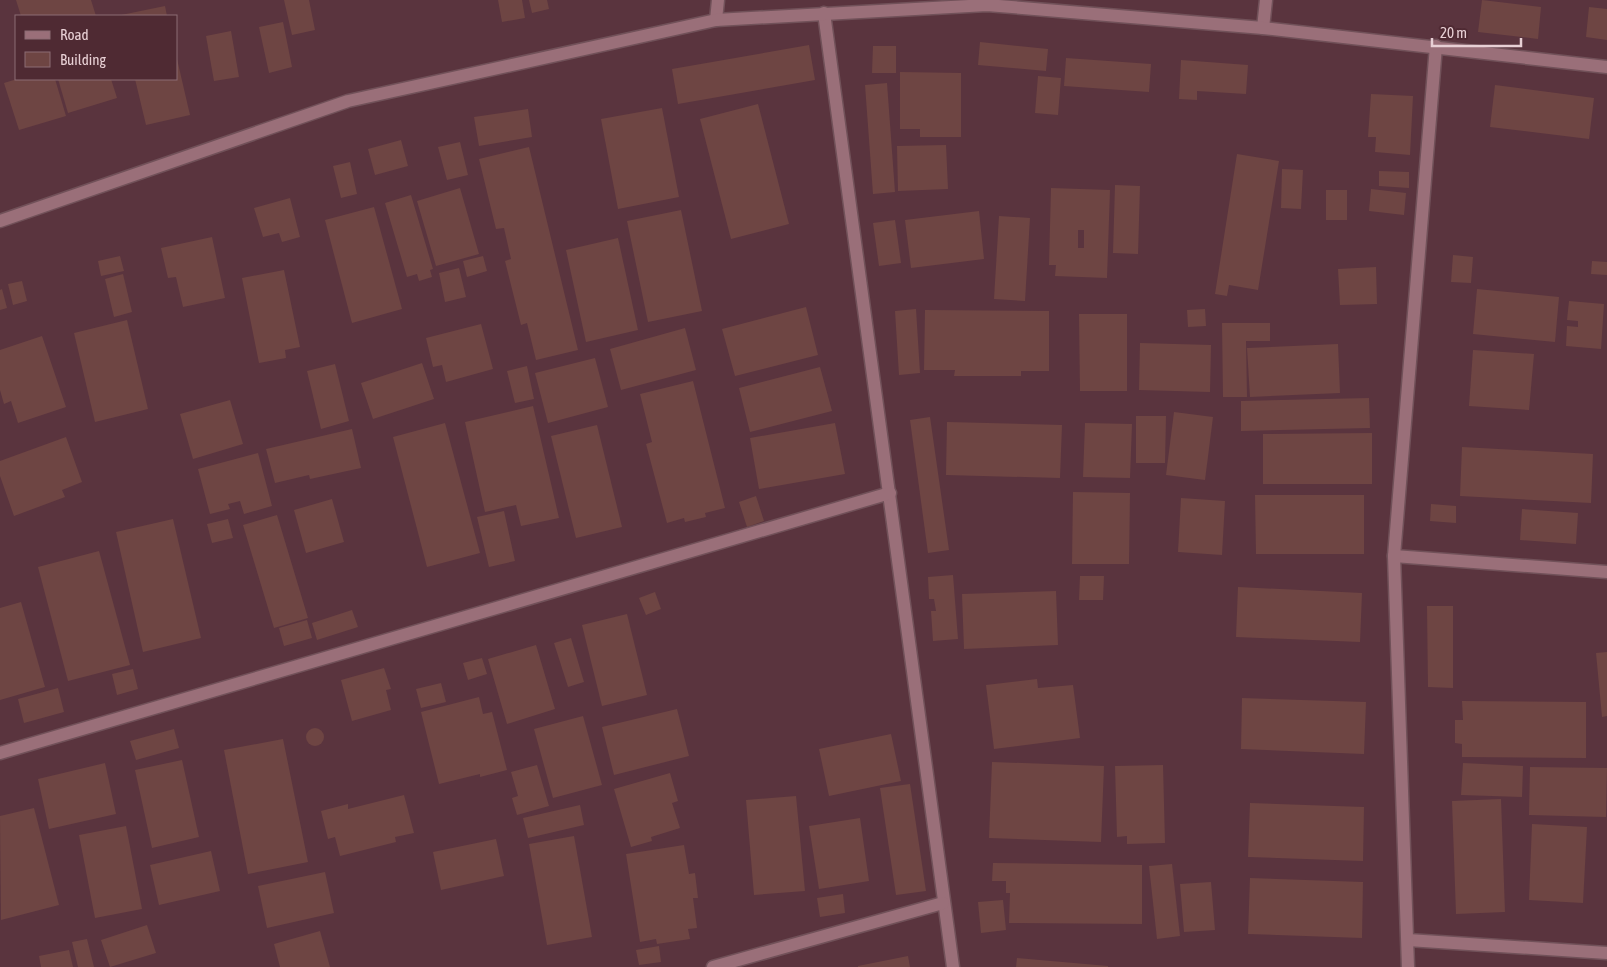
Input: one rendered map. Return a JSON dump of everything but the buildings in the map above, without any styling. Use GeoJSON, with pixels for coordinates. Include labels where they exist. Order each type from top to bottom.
{"type":"FeatureCollection","features":[{"type":"Feature","properties":{"kind":"street"},"geometry":{"type":"LineString","coordinates":[[716,20],[718,0]]}},
{"type":"Feature","properties":{"kind":"street"},"geometry":{"type":"LineString","coordinates":[[1263,28],[1266,0]]}},
{"type":"Feature","properties":{"kind":"street"},"geometry":{"type":"LineString","coordinates":[[0,221],[348,101],[716,20],[987,5],[1263,28],[1436,46],[1607,67]]}},
{"type":"Feature","properties":{"kind":"street"},"geometry":{"type":"LineString","coordinates":[[824,13],[953,967]]}},
{"type":"Feature","properties":{"kind":"street"},"geometry":{"type":"LineString","coordinates":[[1408,967],[1394,556],[1436,46]]}},
{"type":"Feature","properties":{"kind":"street"},"geometry":{"type":"LineString","coordinates":[[0,753],[890,493]]}},
{"type":"Feature","properties":{"kind":"street"},"geometry":{"type":"LineString","coordinates":[[1394,556],[1607,572]]}},
{"type":"Feature","properties":{"kind":"street"},"geometry":{"type":"LineString","coordinates":[[713,967],[943,903]]}},
{"type":"Feature","properties":{"kind":"street"},"geometry":{"type":"LineString","coordinates":[[1408,940],[1607,953]]}}]}
